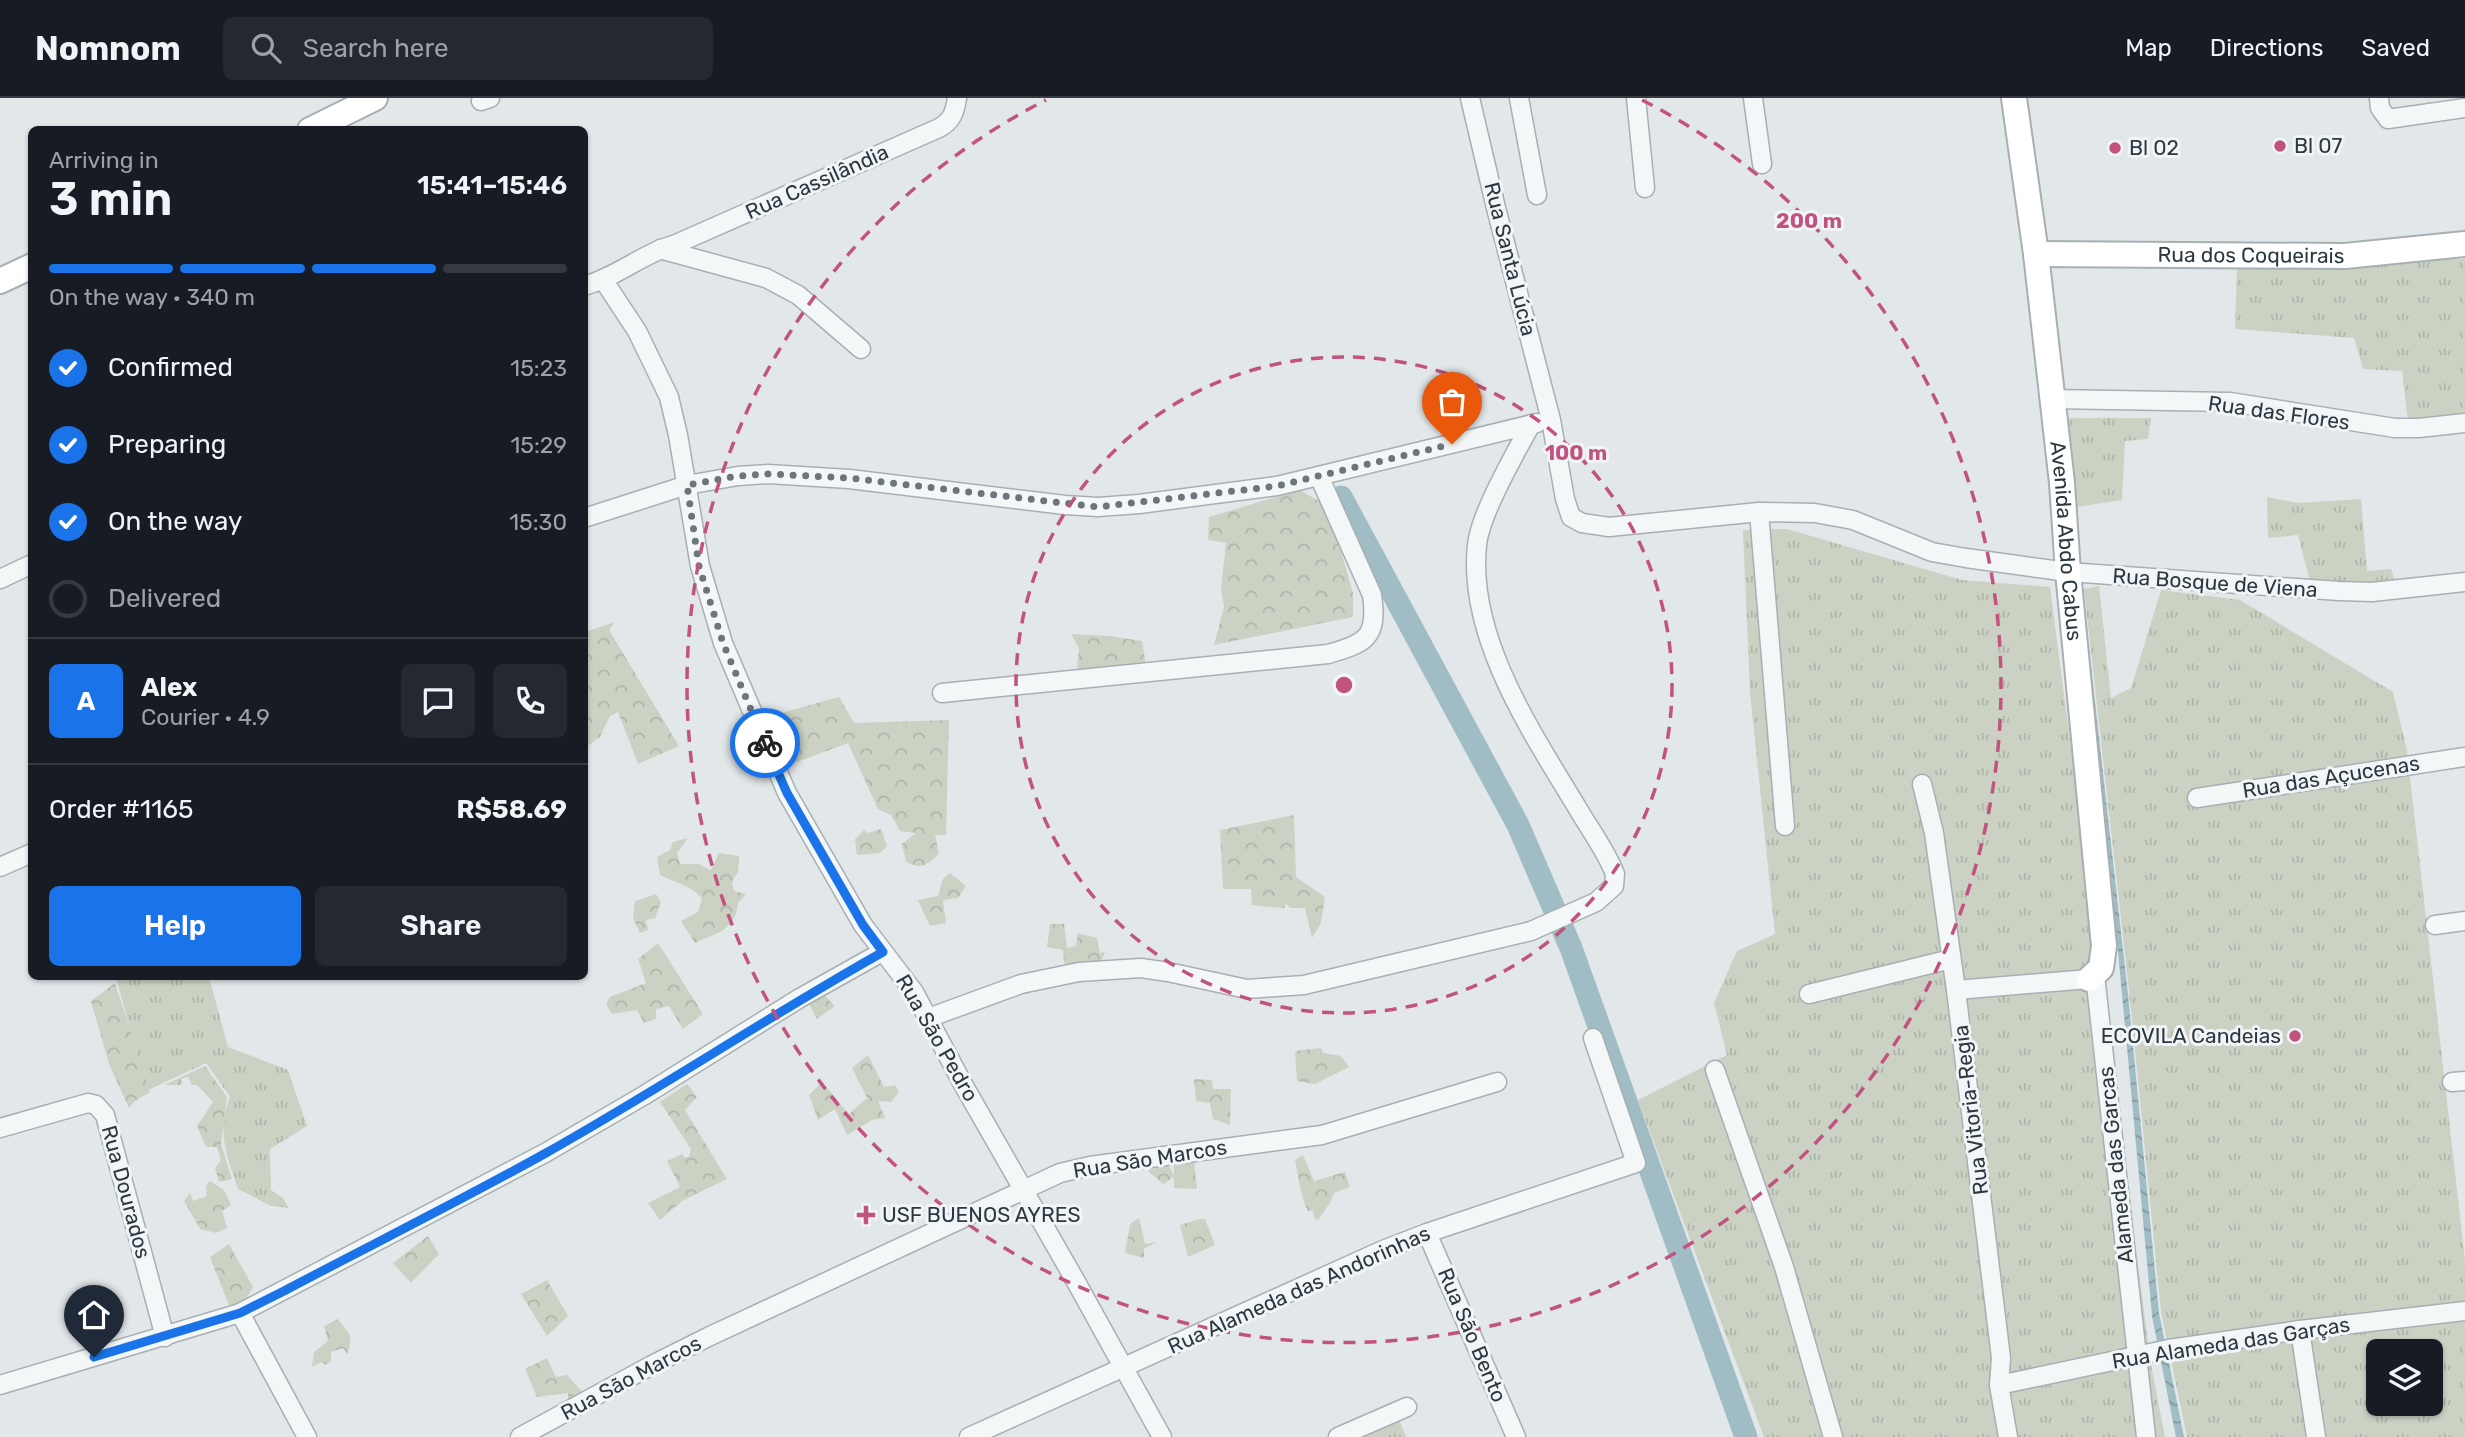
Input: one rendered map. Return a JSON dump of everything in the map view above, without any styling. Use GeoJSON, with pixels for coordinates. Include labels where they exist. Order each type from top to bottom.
{"type":"FeatureCollection","features":[{"type":"Feature","properties":{"kind":"main road"},"geometry":{"type":"LineString","coordinates":[[318,126],[375,98]]}},
{"type":"Feature","properties":{"kind":"main road","name":"Avenida Abdo Cabus"},"geometry":{"type":"LineString","coordinates":[[2014,98],[2036,254],[2062,484],[2104,946],[2101,968],[2092,977]]}},
{"type":"Feature","properties":{"kind":"main road","name":"Rua dos Coqueirais"},"geometry":{"type":"LineString","coordinates":[[2036,254],[2345,256],[2465,244]]}},
{"type":"Feature","properties":{"kind":"main road"},"geometry":{"type":"LineString","coordinates":[[0,281],[28,268]]}},
{"type":"Feature","properties":{"kind":"street","name":"Rua Cassilândia"},"geometry":{"type":"LineString","coordinates":[[588,285],[604,281],[634,261],[660,249],[947,124],[953,116],[957,98]]}},
{"type":"Feature","properties":{"kind":"street","name":"Rua Santa Lúcia"},"geometry":{"type":"LineString","coordinates":[[1470,98],[1551,420]]}},
{"type":"Feature","properties":{"kind":"street"},"geometry":{"type":"LineString","coordinates":[[1519,98],[1537,195]]}},
{"type":"Feature","properties":{"kind":"street"},"geometry":{"type":"LineString","coordinates":[[1636,98],[1645,188]]}},
{"type":"Feature","properties":{"kind":"street"},"geometry":{"type":"LineString","coordinates":[[1753,98],[1762,164]]}},
{"type":"Feature","properties":{"kind":"street"},"geometry":{"type":"LineString","coordinates":[[2379,98],[2380,107],[2388,119],[2465,108]]}},
{"type":"Feature","properties":{"kind":"street"},"geometry":{"type":"LineString","coordinates":[[660,249],[766,278],[797,295],[861,349]]}},
{"type":"Feature","properties":{"kind":"street","name":"Rua São Pedro"},"geometry":{"type":"LineString","coordinates":[[604,281],[636,331],[669,397],[687,485],[699,566],[723,643],[787,793],[863,925],[898,969],[928,1018],[1162,1437]]}},
{"type":"Feature","properties":{"kind":"street","name":"Rua das Flores"},"geometry":{"type":"LineString","coordinates":[[2051,399],[2230,402],[2395,428],[2465,423]]}},
{"type":"Feature","properties":{"kind":"street"},"geometry":{"type":"LineString","coordinates":[[588,517],[687,485],[768,474],[849,478],[1098,507],[1277,486],[1551,420]]}},
{"type":"Feature","properties":{"kind":"street","name":"Rua Bosque de Viena"},"geometry":{"type":"LineString","coordinates":[[1551,420],[1565,499],[1572,517],[1582,523],[1609,527],[1759,512],[1815,513],[1853,520],[1932,552],[2068,572],[2372,592],[2465,582]]}},
{"type":"Feature","properties":{"kind":"street"},"geometry":{"type":"LineString","coordinates":[[928,1018],[1021,985],[1079,972],[1141,968],[1247,989],[1304,985],[1505,939],[1558,920],[1596,902],[1606,894],[1614,886],[1615,874],[1510,691],[1490,641],[1478,588],[1476,544],[1483,523],[1531,424]]}},
{"type":"Feature","properties":{"kind":"street"},"geometry":{"type":"LineString","coordinates":[[942,693],[1328,654],[1356,646],[1371,631],[1375,615],[1372,595],[1320,476]]}},
{"type":"Feature","properties":{"kind":"street"},"geometry":{"type":"LineString","coordinates":[[1759,512],[1785,826]]}},
{"type":"Feature","properties":{"kind":"street"},"geometry":{"type":"LineString","coordinates":[[0,579],[28,566]]}},
{"type":"Feature","properties":{"kind":"street","name":"Rua das Açucenas"},"geometry":{"type":"LineString","coordinates":[[2197,798],[2465,757]]}},
{"type":"Feature","properties":{"kind":"street","name":"Rua Vitoria-Regia"},"geometry":{"type":"LineString","coordinates":[[1922,784],[1934,833],[1956,990],[2001,1358],[1999,1385],[2008,1437]]}},
{"type":"Feature","properties":{"kind":"street"},"geometry":{"type":"LineString","coordinates":[[0,867],[28,855]]}},
{"type":"Feature","properties":{"kind":"street"},"geometry":{"type":"LineString","coordinates":[[2435,925],[2465,921]]}},
{"type":"Feature","properties":{"kind":"street"},"geometry":{"type":"LineString","coordinates":[[0,1385],[240,1313],[545,1153],[800,998],[883,952]]}},
{"type":"Feature","properties":{"kind":"street"},"geometry":{"type":"LineString","coordinates":[[1808,994],[1951,959]]}},
{"type":"Feature","properties":{"kind":"street"},"geometry":{"type":"LineString","coordinates":[[1956,990],[2092,977]]}},
{"type":"Feature","properties":{"kind":"street","name":"Alameda das Garcas"},"geometry":{"type":"LineString","coordinates":[[2092,977],[2139,1354],[2146,1437]]}},
{"type":"Feature","properties":{"kind":"street","name":"Rua Alameda das Andorinhas"},"geometry":{"type":"LineString","coordinates":[[969,1437],[1383,1250],[1636,1163],[1593,1038]]}},
{"type":"Feature","properties":{"kind":"street"},"geometry":{"type":"LineString","coordinates":[[1715,1070],[1784,1267],[1833,1437]]}},
{"type":"Feature","properties":{"kind":"street","name":"Rua São Marcos"},"geometry":{"type":"LineString","coordinates":[[520,1437],[663,1359],[1060,1173],[1090,1166],[1322,1135],[1497,1082]]}},
{"type":"Feature","properties":{"kind":"street","name":"Rua Dourados"},"geometry":{"type":"LineString","coordinates":[[0,1128],[88,1103],[96,1105],[105,1115],[165,1337]]}},
{"type":"Feature","properties":{"kind":"street","name":"Rua São Bento"},"geometry":{"type":"LineString","coordinates":[[1427,1233],[1516,1437]]}},
{"type":"Feature","properties":{"kind":"street","name":"Rua Alameda das Garças"},"geometry":{"type":"LineString","coordinates":[[1999,1385],[2169,1349],[2300,1330],[2465,1311]]}},
{"type":"Feature","properties":{"kind":"street"},"geometry":{"type":"LineString","coordinates":[[240,1313],[307,1437]]}},
{"type":"Feature","properties":{"kind":"street"},"geometry":{"type":"LineString","coordinates":[[2300,1330],[2316,1437]]}},
{"type":"Feature","properties":{"kind":"street"},"geometry":{"type":"LineString","coordinates":[[1338,1437],[1407,1407]]}},
{"type":"Feature","properties":{"kind":"green space"},"geometry":{"type":"Polygon","coordinates":[[[2465,259],[2465,413],[2408,421],[2402,371],[2363,369],[2354,338],[2235,329],[2237,264],[2465,259]]]}},
{"type":"Feature","properties":{"kind":"green space"},"geometry":{"type":"Polygon","coordinates":[[[2059,418],[2151,418],[2148,439],[2125,441],[2122,500],[2070,508],[2059,418]]]}},
{"type":"Feature","properties":{"kind":"green space"},"geometry":{"type":"Polygon","coordinates":[[[1299,490],[1328,506],[1353,593],[1353,617],[1214,645],[1224,607],[1221,588],[1226,543],[1208,540],[1209,517],[1299,490]]]}},
{"type":"Feature","properties":{"kind":"green space"},"geometry":{"type":"Polygon","coordinates":[[[2267,497],[2299,503],[2361,499],[2367,571],[2391,569],[2397,587],[2311,586],[2298,535],[2268,538],[2267,497]]]}},
{"type":"Feature","properties":{"kind":"green space"},"geometry":{"type":"Polygon","coordinates":[[[1787,529],[1962,580],[2050,587],[2151,1365],[2165,1437],[1764,1437],[1638,1100],[1727,1055],[1714,1003],[1737,951],[1775,934],[1750,692],[1743,530],[1787,529]]]}},
{"type":"Feature","properties":{"kind":"green space"},"geometry":{"type":"Polygon","coordinates":[[[2099,586],[2111,698],[2131,688],[2161,590],[2240,600],[2393,692],[2407,751],[2465,1260],[2465,1437],[2187,1437],[2161,1312],[2129,990],[2084,589],[2099,586]]]}},
{"type":"Feature","properties":{"kind":"green space"},"geometry":{"type":"Polygon","coordinates":[[[615,622],[609,630],[679,746],[638,764],[618,712],[610,716],[600,737],[588,746],[588,631],[615,622]]]}},
{"type":"Feature","properties":{"kind":"green space"},"geometry":{"type":"Polygon","coordinates":[[[1071,634],[1142,641],[1146,665],[1076,681],[1079,648],[1071,634]]]}},
{"type":"Feature","properties":{"kind":"green space"},"geometry":{"type":"Polygon","coordinates":[[[839,697],[854,723],[949,720],[946,835],[935,835],[939,854],[927,863],[917,866],[906,862],[902,844],[916,833],[900,831],[891,815],[878,809],[848,743],[784,767],[763,718],[839,697]]]}},
{"type":"Feature","properties":{"kind":"green space"},"geometry":{"type":"Polygon","coordinates":[[[1294,815],[1296,877],[1325,897],[1321,923],[1312,938],[1305,908],[1291,908],[1286,904],[1284,908],[1252,905],[1251,889],[1223,889],[1220,830],[1294,815]]]}},
{"type":"Feature","properties":{"kind":"green space"},"geometry":{"type":"Polygon","coordinates":[[[881,829],[887,846],[880,853],[857,855],[855,839],[864,830],[868,833],[881,829]]]}},
{"type":"Feature","properties":{"kind":"green space"},"geometry":{"type":"Polygon","coordinates":[[[688,838],[677,853],[680,864],[699,864],[711,870],[719,853],[739,856],[738,872],[732,882],[734,891],[746,894],[738,903],[729,925],[695,943],[681,921],[698,912],[702,898],[688,887],[660,875],[657,857],[670,850],[673,842],[688,838]]]}},
{"type":"Feature","properties":{"kind":"green space"},"geometry":{"type":"Polygon","coordinates":[[[950,873],[966,886],[958,898],[943,900],[946,923],[930,926],[918,900],[938,896],[943,879],[950,873]]]}},
{"type":"Feature","properties":{"kind":"green space"},"geometry":{"type":"Polygon","coordinates":[[[656,894],[661,902],[655,918],[646,920],[648,930],[640,933],[633,918],[635,901],[656,894]]]}},
{"type":"Feature","properties":{"kind":"green space"},"geometry":{"type":"Polygon","coordinates":[[[1050,924],[1064,924],[1067,948],[1076,946],[1078,933],[1097,938],[1100,953],[1105,952],[1099,967],[1065,971],[1063,950],[1047,947],[1050,924]]]}},
{"type":"Feature","properties":{"kind":"green space"},"geometry":{"type":"Polygon","coordinates":[[[658,943],[703,1014],[683,1029],[669,1006],[656,1009],[656,1019],[644,1023],[637,1010],[612,1014],[606,1004],[610,997],[646,983],[638,959],[658,943]]]}},
{"type":"Feature","properties":{"kind":"green space"},"geometry":{"type":"Polygon","coordinates":[[[117,980],[210,980],[228,1047],[288,1070],[307,1126],[270,1149],[271,1190],[283,1198],[289,1208],[271,1206],[238,1189],[223,1133],[230,1097],[206,1063],[146,1091],[117,980]]]}},
{"type":"Feature","properties":{"kind":"green space"},"geometry":{"type":"Polygon","coordinates":[[[115,983],[150,1092],[129,1108],[109,1064],[91,1001],[115,983]]]}},
{"type":"Feature","properties":{"kind":"green space"},"geometry":{"type":"Polygon","coordinates":[[[821,992],[835,1006],[817,1019],[807,1000],[821,992]]]}},
{"type":"Feature","properties":{"kind":"green space"},"geometry":{"type":"Polygon","coordinates":[[[1321,1048],[1323,1053],[1341,1056],[1349,1067],[1315,1084],[1297,1081],[1295,1051],[1321,1048]]]}},
{"type":"Feature","properties":{"kind":"green space"},"geometry":{"type":"Polygon","coordinates":[[[868,1055],[884,1087],[895,1085],[899,1092],[891,1102],[878,1101],[885,1118],[872,1120],[847,1135],[835,1109],[818,1120],[809,1095],[822,1082],[849,1114],[867,1098],[852,1068],[868,1055]]]}},
{"type":"Feature","properties":{"kind":"green space"},"geometry":{"type":"Polygon","coordinates":[[[205,1066],[227,1097],[221,1144],[232,1179],[219,1182],[215,1168],[221,1160],[217,1147],[206,1147],[197,1126],[213,1102],[197,1085],[192,1085],[188,1077],[181,1079],[182,1085],[164,1085],[205,1066]]]}},
{"type":"Feature","properties":{"kind":"green space"},"geometry":{"type":"Polygon","coordinates":[[[1194,1079],[1212,1080],[1213,1089],[1231,1089],[1230,1125],[1213,1119],[1210,1103],[1196,1101],[1194,1079]]]}},
{"type":"Feature","properties":{"kind":"green space"},"geometry":{"type":"Polygon","coordinates":[[[687,1084],[697,1097],[685,1110],[727,1179],[682,1201],[660,1220],[648,1203],[680,1187],[667,1161],[682,1154],[689,1157],[691,1149],[660,1102],[687,1084]]]}},
{"type":"Feature","properties":{"kind":"green space"},"geometry":{"type":"Polygon","coordinates":[[[1303,1155],[1314,1181],[1345,1172],[1350,1187],[1334,1193],[1318,1220],[1314,1218],[1313,1210],[1308,1211],[1301,1193],[1295,1160],[1303,1155]]]}},
{"type":"Feature","properties":{"kind":"green space"},"geometry":{"type":"Polygon","coordinates":[[[1159,1161],[1169,1166],[1174,1175],[1174,1166],[1194,1161],[1197,1189],[1174,1188],[1174,1177],[1163,1184],[1148,1171],[1159,1161]]]}},
{"type":"Feature","properties":{"kind":"green space"},"geometry":{"type":"Polygon","coordinates":[[[210,1181],[224,1190],[231,1205],[222,1211],[227,1228],[216,1233],[200,1229],[184,1201],[190,1193],[193,1201],[207,1196],[206,1186],[210,1181]]]}},
{"type":"Feature","properties":{"kind":"green space"},"geometry":{"type":"Polygon","coordinates":[[[1139,1218],[1145,1244],[1156,1242],[1144,1249],[1144,1258],[1125,1253],[1130,1224],[1139,1218]]]}},
{"type":"Feature","properties":{"kind":"green space"},"geometry":{"type":"Polygon","coordinates":[[[1205,1219],[1215,1245],[1188,1257],[1180,1225],[1205,1219]]]}},
{"type":"Feature","properties":{"kind":"green space"},"geometry":{"type":"Polygon","coordinates":[[[428,1236],[439,1254],[411,1283],[393,1263],[428,1236]]]}},
{"type":"Feature","properties":{"kind":"green space"},"geometry":{"type":"Polygon","coordinates":[[[229,1244],[253,1287],[242,1306],[230,1308],[210,1257],[229,1244]]]}},
{"type":"Feature","properties":{"kind":"green space"},"geometry":{"type":"Polygon","coordinates":[[[547,1280],[568,1316],[547,1336],[521,1294],[547,1280]]]}},
{"type":"Feature","properties":{"kind":"green space"},"geometry":{"type":"Polygon","coordinates":[[[338,1319],[349,1334],[348,1355],[343,1348],[331,1352],[331,1361],[312,1367],[314,1352],[328,1341],[324,1326],[338,1319]]]}},
{"type":"Feature","properties":{"kind":"green space"},"geometry":{"type":"Polygon","coordinates":[[[547,1358],[556,1377],[567,1375],[585,1395],[575,1404],[557,1403],[568,1400],[568,1393],[537,1397],[525,1369],[547,1358]]]}},
{"type":"Feature","properties":{"kind":"green space"},"geometry":{"type":"Polygon","coordinates":[[[1396,1412],[1406,1437],[1339,1437],[1396,1412]]]}},
{"type":"Feature","properties":{"kind":"water"},"geometry":{"type":"Polygon","coordinates":[[[2083,595],[2128,994],[2159,1313],[2184,1437],[2176,1437],[2152,1316],[2111,876],[2080,596],[2083,595]]]}},
{"type":"Feature","properties":{"kind":"waterway"},"geometry":{"type":"LineString","coordinates":[[1341,497],[1518,825],[1571,948],[1746,1437]]}},
{"type":"Feature","properties":{"kind":"way so far"},"geometry":{"type":"LineString","coordinates":[[765,743],[723,643],[699,566],[687,485],[768,474],[849,478],[1098,507],[1277,486],[1452,444]]}},
{"type":"Feature","properties":{"kind":"place","name":"Bl 07"},"geometry":{"type":"Point","coordinates":[2280,146]}},
{"type":"Feature","properties":{"kind":"place","name":"Bl 02"},"geometry":{"type":"Point","coordinates":[2115,148]}},
{"type":"Feature","properties":{"kind":"place","name":"ECOVILA Candeias"},"geometry":{"type":"Point","coordinates":[2295,1036]}},
{"type":"Feature","properties":{"kind":"place","name":"USF BUENOS AYRES"},"geometry":{"type":"Point","coordinates":[866,1215]}},
{"type":"Feature","properties":{"kind":"route"},"geometry":{"type":"LineString","coordinates":[[94,1357],[240,1313],[284,1291],[545,1153],[800,998],[883,952],[863,925],[787,793],[765,743]]}}]}
